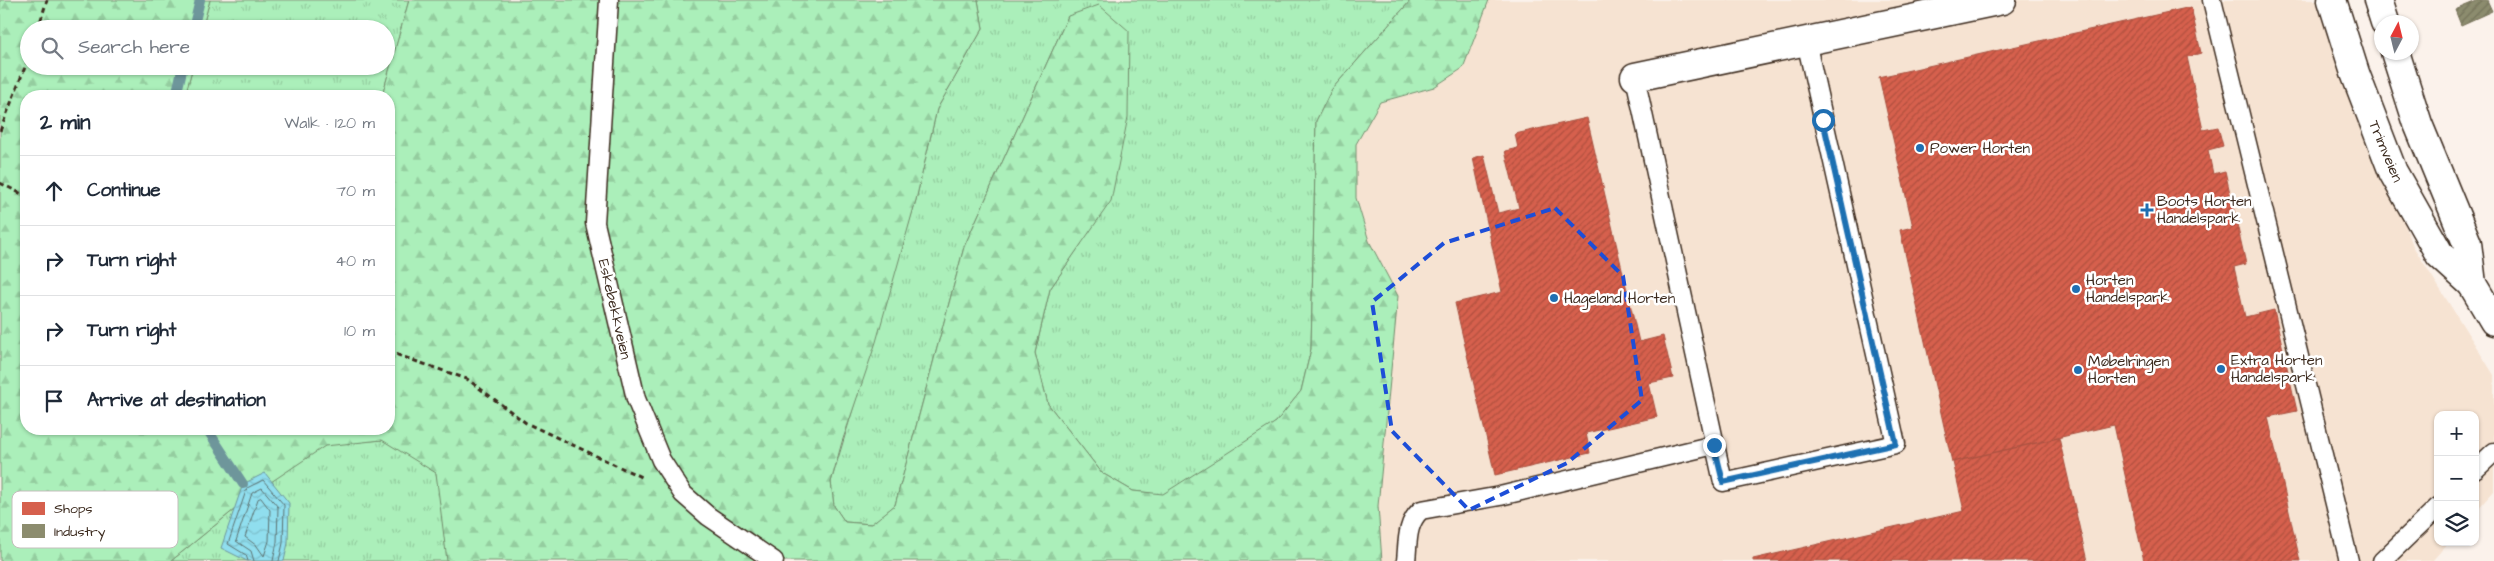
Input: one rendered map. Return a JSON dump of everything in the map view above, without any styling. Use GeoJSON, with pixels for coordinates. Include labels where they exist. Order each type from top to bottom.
{"type":"FeatureCollection","features":[{"type":"Feature","properties":{"kind":"main road"},"geometry":{"type":"LineString","coordinates":[[1635,78],[2002,0]]}},
{"type":"Feature","properties":{"kind":"main road","name":"Trimveien"},"geometry":{"type":"LineString","coordinates":[[2332,0],[2361,90],[2393,172],[2440,255],[2472,284],[2494,321]]}},
{"type":"Feature","properties":{"kind":"main road"},"geometry":{"type":"LineString","coordinates":[[2378,0],[2383,15]]}},
{"type":"Feature","properties":{"kind":"main road","name":"Trimveien"},"geometry":{"type":"LineString","coordinates":[[2398,60],[2418,124],[2467,243],[2472,284]]}},
{"type":"Feature","properties":{"kind":"lane","name":"Eskebekkveien"},"geometry":{"type":"LineString","coordinates":[[609,0],[595,223],[636,399],[661,460],[683,494],[708,516],[774,561]]}},
{"type":"Feature","properties":{"kind":"lane"},"geometry":{"type":"LineString","coordinates":[[2212,0],[2349,561]]}},
{"type":"Feature","properties":{"kind":"lane"},"geometry":{"type":"LineString","coordinates":[[1635,78],[1723,482],[1896,444],[1806,41]]}},
{"type":"Feature","properties":{"kind":"lane"},"geometry":{"type":"LineString","coordinates":[[1406,561],[1409,531],[1413,517],[1421,510],[1500,496],[1714,445]]}},
{"type":"Feature","properties":{"kind":"lane"},"geometry":{"type":"LineString","coordinates":[[2479,466],[2494,452]]}},
{"type":"Feature","properties":{"kind":"lane"},"geometry":{"type":"LineString","coordinates":[[2382,561],[2434,511]]}},
{"type":"Feature","properties":{"kind":"path"},"geometry":{"type":"LineString","coordinates":[[41,20],[47,0]]}},
{"type":"Feature","properties":{"kind":"path"},"geometry":{"type":"LineString","coordinates":[[0,131],[22,75]]}},
{"type":"Feature","properties":{"kind":"path"},"geometry":{"type":"LineString","coordinates":[[0,183],[20,193]]}},
{"type":"Feature","properties":{"kind":"path"},"geometry":{"type":"LineString","coordinates":[[395,353],[467,379],[526,423],[683,494]]}},
{"type":"Feature","properties":{"kind":"highlighted area"},"geometry":{"type":"Polygon","coordinates":[[[1555,208],[1623,276],[1642,400],[1567,463],[1469,510],[1392,431],[1372,302],[1444,243],[1555,208]]]}},
{"type":"Feature","properties":{"kind":"shaded area","name":"Horten Handelspark"},"geometry":{"type":"Polygon","coordinates":[[[1489,0],[2322,0],[2413,246],[2494,375],[2494,491],[2479,508],[2479,411],[2434,411],[2434,546],[2445,546],[2432,561],[1382,561],[1378,506],[1397,296],[1369,241],[1356,198],[1356,144],[1380,102],[1434,87],[1463,68],[1489,0]]]}},
{"type":"Feature","properties":{"kind":"green space"},"geometry":{"type":"Polygon","coordinates":[[[0,0],[210,0],[204,20],[20,20],[20,75],[191,75],[187,90],[20,90],[20,435],[395,435],[395,90],[384,90],[388,75],[395,75],[395,50],[409,0],[978,0],[983,28],[937,109],[916,200],[876,342],[842,442],[831,482],[834,506],[845,522],[871,524],[895,505],[964,247],[1068,16],[1099,5],[1129,31],[1128,117],[1111,201],[1050,289],[1035,353],[1048,404],[1102,473],[1133,491],[1163,494],[1276,422],[1301,391],[1311,349],[1316,121],[1332,89],[1411,0],[1489,0],[1463,68],[1434,87],[1380,102],[1356,144],[1356,198],[1369,241],[1398,296],[1378,506],[1382,561],[447,561],[436,473],[382,440],[325,446],[256,492],[171,561],[0,561],[0,0]]]}},
{"type":"Feature","properties":{"kind":"green space"},"geometry":{"type":"Polygon","coordinates":[[[210,0],[409,0],[395,50],[395,20],[204,20],[210,0]]]}},
{"type":"Feature","properties":{"kind":"green space"},"geometry":{"type":"Polygon","coordinates":[[[978,0],[1411,0],[1332,89],[1316,121],[1311,349],[1301,391],[1276,422],[1169,498],[1133,491],[1102,473],[1048,404],[1035,353],[1050,289],[1081,244],[1068,16],[964,247],[895,505],[872,524],[845,522],[834,506],[831,482],[916,200],[937,109],[983,28],[978,0]]]}},
{"type":"Feature","properties":{"kind":"green space"},"geometry":{"type":"Polygon","coordinates":[[[191,75],[388,75],[384,90],[187,90],[191,75]]]}},
{"type":"Feature","properties":{"kind":"green space"},"geometry":{"type":"Polygon","coordinates":[[[382,440],[429,463],[436,473],[452,561],[171,561],[256,492],[299,447],[382,440]]]}},
{"type":"Feature","properties":{"kind":"water"},"geometry":{"type":"Polygon","coordinates":[[[265,473],[289,503],[288,543],[284,561],[247,561],[221,548],[243,484],[265,473]]]}},
{"type":"Feature","properties":{"kind":"building: Shops","name":"Horten Handelspark"},"geometry":{"type":"Polygon","coordinates":[[[2191,7],[2201,53],[2187,57],[2203,130],[2218,127],[2223,146],[2208,150],[2213,174],[2225,171],[2246,264],[2234,267],[2245,317],[2274,310],[2297,411],[2268,417],[2300,561],[2144,561],[2114,425],[1952,462],[1900,230],[1913,227],[1879,77],[2191,7]]]}},
{"type":"Feature","properties":{"kind":"building: Shops","name":"Hageland Horten"},"geometry":{"type":"Polygon","coordinates":[[[1587,118],[1639,342],[1663,336],[1673,378],[1649,383],[1657,417],[1586,433],[1590,453],[1495,475],[1455,303],[1502,292],[1473,158],[1484,155],[1498,213],[1519,208],[1505,151],[1518,148],[1515,134],[1587,118]]]}},
{"type":"Feature","properties":{"kind":"building: Shops"},"geometry":{"type":"Polygon","coordinates":[[[2059,438],[2087,561],[1753,561],[1753,559],[1964,511],[1953,462],[2059,438]]]}},
{"type":"Feature","properties":{"kind":"building: Industry"},"geometry":{"type":"Polygon","coordinates":[[[2479,0],[2487,0],[2492,11],[2461,25],[2455,10],[2479,0]]]}},
{"type":"Feature","properties":{"kind":"waterway"},"geometry":{"type":"LineString","coordinates":[[195,20],[200,0]]}},
{"type":"Feature","properties":{"kind":"waterway"},"geometry":{"type":"LineString","coordinates":[[177,90],[181,75]]}},
{"type":"Feature","properties":{"kind":"waterway"},"geometry":{"type":"LineString","coordinates":[[211,435],[243,484]]}},
{"type":"Feature","properties":{"kind":"place","name":"Power Horten"},"geometry":{"type":"Point","coordinates":[1920,148]}},
{"type":"Feature","properties":{"kind":"place","name":"Boots Horten Handelspark"},"geometry":{"type":"Point","coordinates":[2147,210]}},
{"type":"Feature","properties":{"kind":"place","name":"Horten Handelspark"},"geometry":{"type":"Point","coordinates":[2076,289]}},
{"type":"Feature","properties":{"kind":"place","name":"Hageland Horten"},"geometry":{"type":"Point","coordinates":[1554,298]}},
{"type":"Feature","properties":{"kind":"place","name":"Extra Horten Handelspark"},"geometry":{"type":"Point","coordinates":[2221,369]}},
{"type":"Feature","properties":{"kind":"place","name":"Møbelringen Horten"},"geometry":{"type":"Point","coordinates":[2078,370]}},
{"type":"Feature","properties":{"kind":"route"},"geometry":{"type":"LineString","coordinates":[[1714,445],[1723,482],[1896,444],[1823,120]]}}]}
